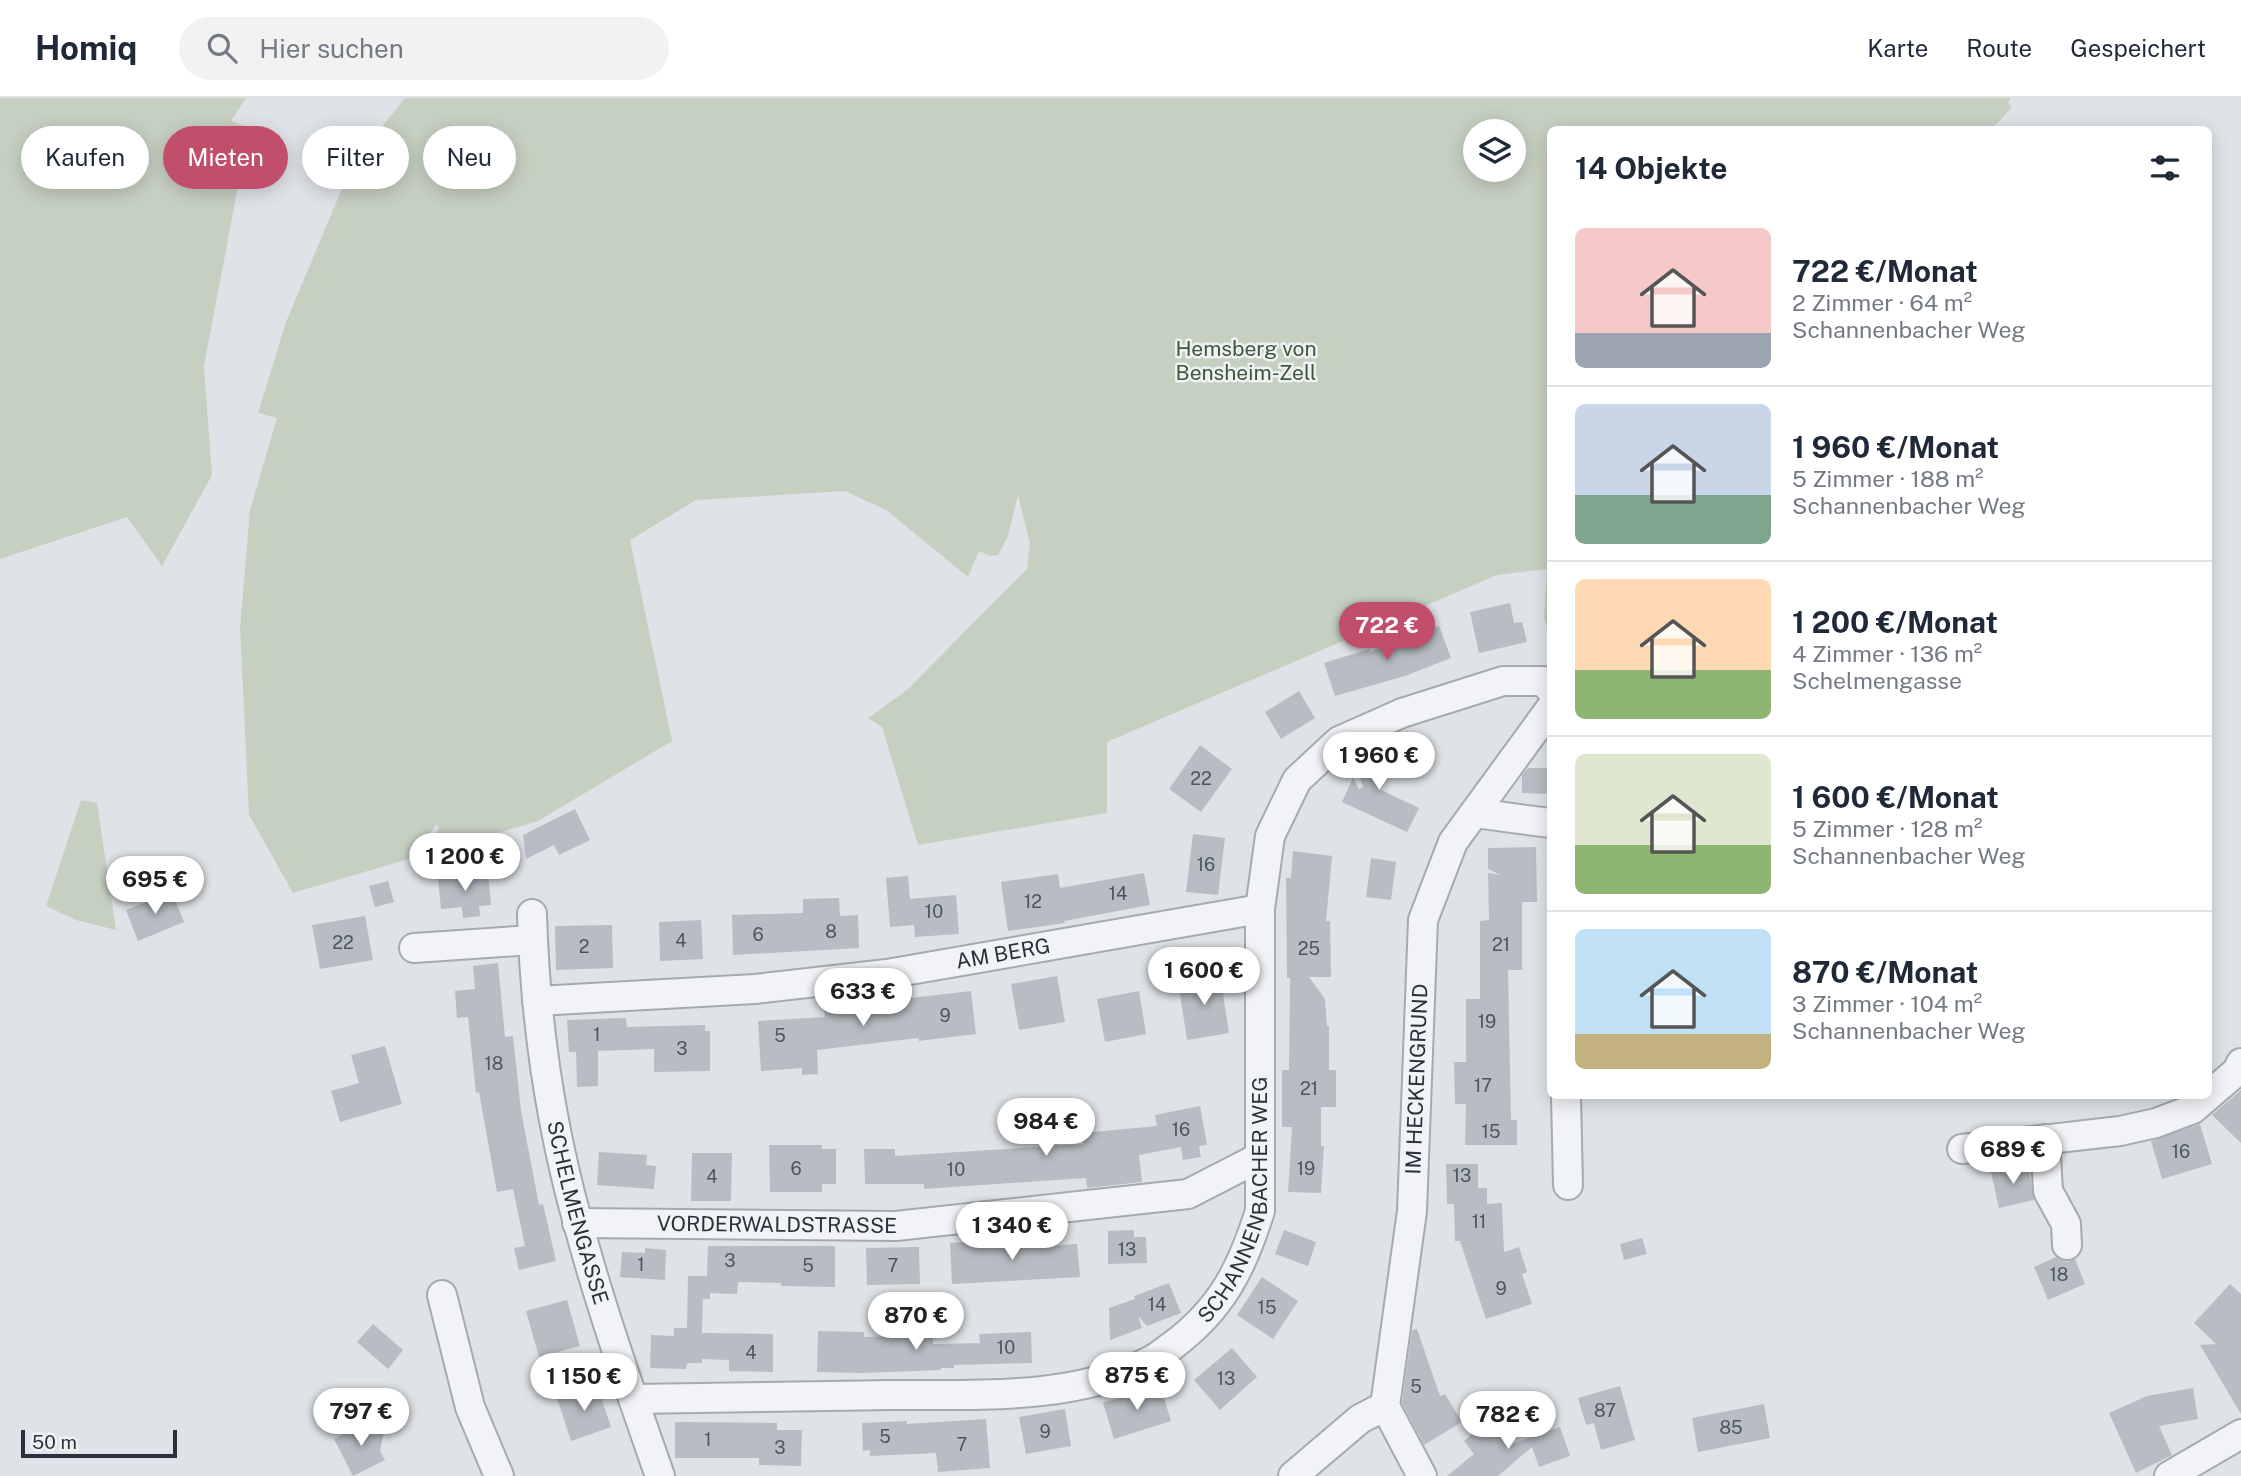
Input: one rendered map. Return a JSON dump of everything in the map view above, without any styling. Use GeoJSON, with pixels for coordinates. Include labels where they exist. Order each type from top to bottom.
{"type":"FeatureCollection","features":[{"type":"Feature","properties":{"kind":"street","name":"SCHANNENBACHER WEG"},"geometry":{"type":"LineString","coordinates":[[633,1399],[1023,1393],[1105,1379],[1151,1360],[1184,1336],[1210,1313],[1234,1279],[1248,1249],[1260,1211],[1260,909],[1270,836],[1297,780],[1339,741],[1402,713],[1503,681],[1543,681],[1547,686]]}},
{"type":"Feature","properties":{"kind":"street","name":"IM HECKENGRUND"},"geometry":{"type":"LineString","coordinates":[[1385,1406],[1412,1211],[1423,920],[1453,842],[1547,713]]}},
{"type":"Feature","properties":{"kind":"street"},"geometry":{"type":"LineString","coordinates":[[1475,813],[1547,822]]}},
{"type":"Feature","properties":{"kind":"street","name":"AM BERG"},"geometry":{"type":"LineString","coordinates":[[537,1001],[755,989],[887,974],[1260,909]]}},
{"type":"Feature","properties":{"kind":"street","name":"SCHELMENGASSE"},"geometry":{"type":"LineString","coordinates":[[414,948],[532,927],[537,1001],[552,1114],[578,1223],[660,1476]]}},
{"type":"Feature","properties":{"kind":"street"},"geometry":{"type":"LineString","coordinates":[[2212,1093],[2237,1071],[2241,1063]]}},
{"type":"Feature","properties":{"kind":"street"},"geometry":{"type":"LineString","coordinates":[[1566,1099],[1568,1185]]}},
{"type":"Feature","properties":{"kind":"street"},"geometry":{"type":"LineString","coordinates":[[1962,1149],[2128,1129],[2156,1123],[2193,1109],[2205,1099]]}},
{"type":"Feature","properties":{"kind":"street"},"geometry":{"type":"LineString","coordinates":[[2045,1139],[2048,1191],[2066,1224],[2067,1245]]}},
{"type":"Feature","properties":{"kind":"street","name":"VORDERWALDSTRASSE"},"geometry":{"type":"LineString","coordinates":[[578,1223],[896,1226],[1188,1194],[1260,1157]]}},
{"type":"Feature","properties":{"kind":"street"},"geometry":{"type":"LineString","coordinates":[[442,1295],[470,1408],[499,1476]]}},
{"type":"Feature","properties":{"kind":"street"},"geometry":{"type":"LineString","coordinates":[[1293,1476],[1360,1419],[1385,1406],[1422,1476]]}},
{"type":"Feature","properties":{"kind":"street"},"geometry":{"type":"LineString","coordinates":[[2169,1476],[2241,1434]]}},
{"type":"Feature","properties":{"kind":"green space"},"geometry":{"type":"Polygon","coordinates":[[[0,98],[246,98],[231,121],[244,126],[163,126],[163,189],[237,189],[204,366],[212,475],[162,566],[127,517],[0,559],[0,98]]]}},
{"type":"Feature","properties":{"kind":"green space","name":"Hemsberg von Bensheim-Zell"},"geometry":{"type":"Polygon","coordinates":[[[405,98],[2011,98],[2008,103],[2012,107],[1995,126],[1547,126],[1547,569],[1497,575],[1107,742],[1107,813],[918,845],[882,727],[868,718],[907,690],[1027,569],[1030,544],[1018,495],[1008,536],[998,555],[990,556],[979,551],[968,577],[886,510],[845,491],[696,500],[630,540],[672,741],[538,821],[484,837],[423,863],[439,827],[436,825],[412,858],[293,893],[249,815],[240,628],[250,510],[277,418],[258,413],[286,322],[342,189],[409,189],[409,126],[383,126],[405,98]]]}},
{"type":"Feature","properties":{"kind":"green space","name":"Hemsberg von Bensheim-Zell"},"geometry":{"type":"Polygon","coordinates":[[[1547,569],[1547,628],[1544,618],[1547,569]]]}},
{"type":"Feature","properties":{"kind":"green space"},"geometry":{"type":"Polygon","coordinates":[[[81,800],[97,803],[116,930],[76,920],[46,906],[81,800]]]}},
{"type":"Feature","properties":{"kind":"building"},"geometry":{"type":"Polygon","coordinates":[[[1510,603],[1514,623],[1522,622],[1527,642],[1479,653],[1470,612],[1510,603]]]}},
{"type":"Feature","properties":{"kind":"building"},"geometry":{"type":"Polygon","coordinates":[[[1439,626],[1451,658],[1405,676],[1335,696],[1324,663],[1369,649],[1370,652],[1439,626]]]}},
{"type":"Feature","properties":{"kind":"building"},"geometry":{"type":"Polygon","coordinates":[[[1299,691],[1315,718],[1281,739],[1265,712],[1299,691]]]}},
{"type":"Feature","properties":{"kind":"building"},"geometry":{"type":"Polygon","coordinates":[[[1200,745],[1232,769],[1201,812],[1169,789],[1200,745]]]}},
{"type":"Feature","properties":{"kind":"building"},"geometry":{"type":"Polygon","coordinates":[[[1369,746],[1396,758],[1381,790],[1419,808],[1407,832],[1342,802],[1353,778],[1359,789],[1363,787],[1357,768],[1369,746]]]}},
{"type":"Feature","properties":{"kind":"building"},"geometry":{"type":"Polygon","coordinates":[[[1528,768],[1547,768],[1547,794],[1522,793],[1522,775],[1528,768]]]}},
{"type":"Feature","properties":{"kind":"building"},"geometry":{"type":"Polygon","coordinates":[[[575,809],[590,840],[559,855],[554,845],[526,859],[523,835],[575,809]]]}},
{"type":"Feature","properties":{"kind":"building"},"geometry":{"type":"Polygon","coordinates":[[[1193,834],[1225,838],[1218,895],[1186,892],[1193,834]]]}},
{"type":"Feature","properties":{"kind":"building"},"geometry":{"type":"Polygon","coordinates":[[[1536,847],[1537,902],[1522,902],[1522,970],[1508,970],[1511,1120],[1517,1120],[1517,1145],[1465,1145],[1466,1104],[1455,1104],[1454,1062],[1466,1062],[1466,999],[1480,999],[1480,921],[1489,920],[1488,873],[1501,875],[1488,869],[1488,848],[1536,847]]]}},
{"type":"Feature","properties":{"kind":"building"},"geometry":{"type":"Polygon","coordinates":[[[1293,851],[1332,856],[1326,921],[1330,921],[1331,977],[1309,977],[1325,999],[1329,1026],[1329,1070],[1336,1070],[1336,1107],[1321,1107],[1321,1146],[1324,1146],[1321,1193],[1288,1192],[1292,1127],[1282,1127],[1282,1070],[1289,1070],[1290,978],[1287,978],[1286,878],[1291,878],[1293,851]]]}},
{"type":"Feature","properties":{"kind":"building"},"geometry":{"type":"Polygon","coordinates":[[[1371,858],[1396,862],[1391,900],[1366,897],[1371,858]]]}},
{"type":"Feature","properties":{"kind":"building"},"geometry":{"type":"Polygon","coordinates":[[[488,873],[491,905],[479,906],[480,916],[463,918],[462,907],[441,909],[438,878],[488,873]]]}},
{"type":"Feature","properties":{"kind":"building"},"geometry":{"type":"Polygon","coordinates":[[[1144,873],[1150,905],[1064,921],[1065,923],[1008,931],[1001,882],[1058,874],[1060,888],[1144,873]]]}},
{"type":"Feature","properties":{"kind":"building"},"geometry":{"type":"Polygon","coordinates":[[[908,876],[910,899],[956,895],[959,934],[915,937],[914,925],[890,927],[886,878],[908,876]]]}},
{"type":"Feature","properties":{"kind":"building"},"geometry":{"type":"Polygon","coordinates":[[[388,881],[394,902],[375,907],[369,886],[388,881]]]}},
{"type":"Feature","properties":{"kind":"building"},"geometry":{"type":"Polygon","coordinates":[[[172,892],[184,922],[138,941],[126,910],[172,892]]]}},
{"type":"Feature","properties":{"kind":"building"},"geometry":{"type":"Polygon","coordinates":[[[839,898],[840,916],[858,915],[859,948],[733,955],[732,915],[803,913],[803,899],[839,898]]]}},
{"type":"Feature","properties":{"kind":"building"},"geometry":{"type":"Polygon","coordinates":[[[365,916],[373,960],[320,969],[312,925],[365,916]]]}},
{"type":"Feature","properties":{"kind":"building"},"geometry":{"type":"Polygon","coordinates":[[[701,920],[703,959],[660,961],[659,922],[701,920]]]}},
{"type":"Feature","properties":{"kind":"building"},"geometry":{"type":"Polygon","coordinates":[[[612,925],[613,968],[556,970],[555,926],[612,925]]]}},
{"type":"Feature","properties":{"kind":"building"},"geometry":{"type":"Polygon","coordinates":[[[498,963],[505,1037],[513,1036],[521,1111],[539,1205],[543,1204],[556,1261],[519,1270],[514,1248],[525,1246],[513,1189],[497,1192],[479,1092],[476,1093],[468,1017],[457,1018],[455,991],[475,989],[473,966],[498,963]]]}},
{"type":"Feature","properties":{"kind":"building"},"geometry":{"type":"Polygon","coordinates":[[[1220,974],[1229,1033],[1187,1040],[1178,981],[1220,974]]]}},
{"type":"Feature","properties":{"kind":"building"},"geometry":{"type":"Polygon","coordinates":[[[1057,976],[1065,1022],[1019,1030],[1011,984],[1057,976]]]}},
{"type":"Feature","properties":{"kind":"building"},"geometry":{"type":"Polygon","coordinates":[[[971,991],[976,1034],[817,1050],[818,1074],[802,1075],[802,1068],[761,1071],[758,1021],[825,1017],[824,1008],[971,991]]]}},
{"type":"Feature","properties":{"kind":"building"},"geometry":{"type":"Polygon","coordinates":[[[1139,991],[1146,1034],[1105,1042],[1097,999],[1139,991]]]}},
{"type":"Feature","properties":{"kind":"building"},"geometry":{"type":"Polygon","coordinates":[[[626,1018],[627,1027],[705,1025],[705,1031],[710,1031],[710,1071],[654,1072],[654,1049],[598,1051],[598,1086],[577,1087],[576,1052],[569,1052],[567,1020],[626,1018]]]}},
{"type":"Feature","properties":{"kind":"building"},"geometry":{"type":"Polygon","coordinates":[[[385,1046],[402,1104],[340,1122],[331,1091],[359,1083],[351,1055],[385,1046]]]}},
{"type":"Feature","properties":{"kind":"building"},"geometry":{"type":"Polygon","coordinates":[[[2241,1090],[2241,1143],[2212,1115],[2241,1090]]]}},
{"type":"Feature","properties":{"kind":"building"},"geometry":{"type":"Polygon","coordinates":[[[1200,1106],[1207,1145],[1199,1146],[1201,1157],[1183,1160],[1181,1147],[1139,1155],[1142,1182],[1087,1188],[1086,1178],[924,1189],[924,1184],[865,1184],[864,1149],[895,1149],[895,1156],[1083,1144],[1082,1133],[1157,1126],[1155,1115],[1200,1106]]]}},
{"type":"Feature","properties":{"kind":"building"},"geometry":{"type":"Polygon","coordinates":[[[2200,1124],[2212,1164],[2162,1179],[2151,1141],[2200,1124]]]}},
{"type":"Feature","properties":{"kind":"building"},"geometry":{"type":"Polygon","coordinates":[[[769,1145],[822,1145],[822,1149],[836,1149],[836,1184],[822,1184],[822,1192],[770,1192],[769,1145]]]}},
{"type":"Feature","properties":{"kind":"building"},"geometry":{"type":"Polygon","coordinates":[[[599,1152],[647,1155],[646,1165],[656,1166],[654,1189],[597,1185],[599,1152]]]}},
{"type":"Feature","properties":{"kind":"building"},"geometry":{"type":"Polygon","coordinates":[[[692,1153],[732,1153],[731,1201],[691,1201],[692,1153]]]}},
{"type":"Feature","properties":{"kind":"building"},"geometry":{"type":"Polygon","coordinates":[[[1446,1164],[1478,1164],[1478,1188],[1487,1188],[1487,1204],[1502,1203],[1504,1252],[1519,1247],[1527,1272],[1522,1274],[1532,1304],[1486,1319],[1460,1241],[1455,1241],[1454,1204],[1447,1204],[1446,1164]]]}},
{"type":"Feature","properties":{"kind":"building"},"geometry":{"type":"Polygon","coordinates":[[[2028,1164],[2034,1200],[1999,1208],[1991,1172],[2028,1164]]]}},
{"type":"Feature","properties":{"kind":"building"},"geometry":{"type":"Polygon","coordinates":[[[1134,1230],[1134,1237],[1146,1237],[1147,1263],[1108,1264],[1108,1231],[1134,1230]]]}},
{"type":"Feature","properties":{"kind":"building"},"geometry":{"type":"Polygon","coordinates":[[[1284,1230],[1316,1242],[1308,1266],[1275,1254],[1284,1230]]]}},
{"type":"Feature","properties":{"kind":"building"},"geometry":{"type":"Polygon","coordinates":[[[1642,1238],[1647,1254],[1624,1260],[1620,1244],[1642,1238]]]}},
{"type":"Feature","properties":{"kind":"building"},"geometry":{"type":"Polygon","coordinates":[[[1034,1239],[1035,1247],[1077,1244],[1080,1277],[952,1284],[950,1243],[1034,1239]]]}},
{"type":"Feature","properties":{"kind":"building"},"geometry":{"type":"Polygon","coordinates":[[[708,1246],[835,1246],[835,1287],[738,1282],[737,1294],[710,1293],[710,1299],[703,1299],[702,1333],[773,1334],[773,1372],[729,1371],[729,1360],[702,1359],[702,1363],[687,1363],[686,1369],[650,1368],[651,1335],[674,1336],[674,1328],[687,1328],[688,1276],[707,1276],[708,1246]]]}},
{"type":"Feature","properties":{"kind":"building"},"geometry":{"type":"Polygon","coordinates":[[[919,1247],[920,1284],[867,1285],[866,1248],[919,1247]]]}},
{"type":"Feature","properties":{"kind":"building"},"geometry":{"type":"Polygon","coordinates":[[[645,1248],[666,1250],[665,1280],[620,1277],[622,1252],[645,1253],[645,1248]]]}},
{"type":"Feature","properties":{"kind":"building"},"geometry":{"type":"Polygon","coordinates":[[[2056,1257],[2067,1262],[2075,1259],[2085,1284],[2048,1300],[2034,1267],[2056,1257]]]}},
{"type":"Feature","properties":{"kind":"building"},"geometry":{"type":"Polygon","coordinates":[[[1262,1277],[1298,1301],[1273,1339],[1237,1315],[1262,1277]]]}},
{"type":"Feature","properties":{"kind":"building"},"geometry":{"type":"Polygon","coordinates":[[[1169,1283],[1181,1313],[1147,1326],[1138,1316],[1142,1328],[1110,1340],[1109,1308],[1169,1283]]]}},
{"type":"Feature","properties":{"kind":"building"},"geometry":{"type":"Polygon","coordinates":[[[2230,1284],[2241,1294],[2241,1414],[2200,1345],[2216,1344],[2194,1323],[2230,1284]]]}},
{"type":"Feature","properties":{"kind":"building"},"geometry":{"type":"Polygon","coordinates":[[[567,1300],[580,1346],[539,1357],[526,1311],[567,1300]]]}},
{"type":"Feature","properties":{"kind":"building"},"geometry":{"type":"Polygon","coordinates":[[[373,1324],[403,1350],[388,1369],[357,1342],[373,1324]]]}},
{"type":"Feature","properties":{"kind":"building"},"geometry":{"type":"Polygon","coordinates":[[[1417,1329],[1440,1396],[1445,1394],[1462,1422],[1424,1445],[1402,1403],[1412,1330],[1417,1329]]]}},
{"type":"Feature","properties":{"kind":"building"},"geometry":{"type":"Polygon","coordinates":[[[818,1331],[864,1332],[864,1337],[933,1335],[933,1344],[980,1343],[979,1334],[1031,1332],[1032,1363],[954,1365],[954,1368],[941,1370],[817,1372],[818,1331]]]}},
{"type":"Feature","properties":{"kind":"building"},"geometry":{"type":"Polygon","coordinates":[[[1232,1348],[1257,1377],[1220,1410],[1194,1380],[1232,1348]]]}},
{"type":"Feature","properties":{"kind":"building"},"geometry":{"type":"Polygon","coordinates":[[[597,1385],[611,1427],[571,1441],[557,1398],[597,1385]]]}},
{"type":"Feature","properties":{"kind":"building"},"geometry":{"type":"Polygon","coordinates":[[[1160,1385],[1171,1421],[1114,1439],[1103,1403],[1160,1385]]]}},
{"type":"Feature","properties":{"kind":"building"},"geometry":{"type":"Polygon","coordinates":[[[1620,1386],[1635,1440],[1601,1450],[1594,1423],[1586,1425],[1578,1398],[1620,1386]]]}},
{"type":"Feature","properties":{"kind":"building"},"geometry":{"type":"Polygon","coordinates":[[[2193,1388],[2198,1419],[2159,1426],[2172,1455],[2136,1473],[2109,1413],[2147,1396],[2193,1388]]]}},
{"type":"Feature","properties":{"kind":"building"},"geometry":{"type":"Polygon","coordinates":[[[1764,1404],[1770,1438],[1698,1452],[1692,1418],[1764,1404]]]}},
{"type":"Feature","properties":{"kind":"building"},"geometry":{"type":"Polygon","coordinates":[[[1065,1409],[1071,1446],[1026,1454],[1019,1417],[1065,1409]]]}},
{"type":"Feature","properties":{"kind":"building"},"geometry":{"type":"Polygon","coordinates":[[[986,1419],[990,1468],[938,1472],[936,1453],[870,1456],[870,1450],[863,1451],[862,1423],[907,1421],[907,1424],[986,1419]]]}},
{"type":"Feature","properties":{"kind":"building"},"geometry":{"type":"Polygon","coordinates":[[[1489,1420],[1509,1445],[1560,1427],[1570,1456],[1539,1467],[1532,1447],[1498,1476],[1447,1476],[1474,1454],[1464,1441],[1489,1420]]]}},
{"type":"Feature","properties":{"kind":"building"},"geometry":{"type":"Polygon","coordinates":[[[675,1422],[777,1423],[777,1430],[802,1430],[801,1466],[759,1465],[759,1458],[675,1458],[675,1422]]]}},
{"type":"Feature","properties":{"kind":"building"},"geometry":{"type":"Polygon","coordinates":[[[362,1423],[380,1429],[383,1436],[380,1451],[385,1460],[353,1476],[334,1439],[362,1423]]]}}]}
